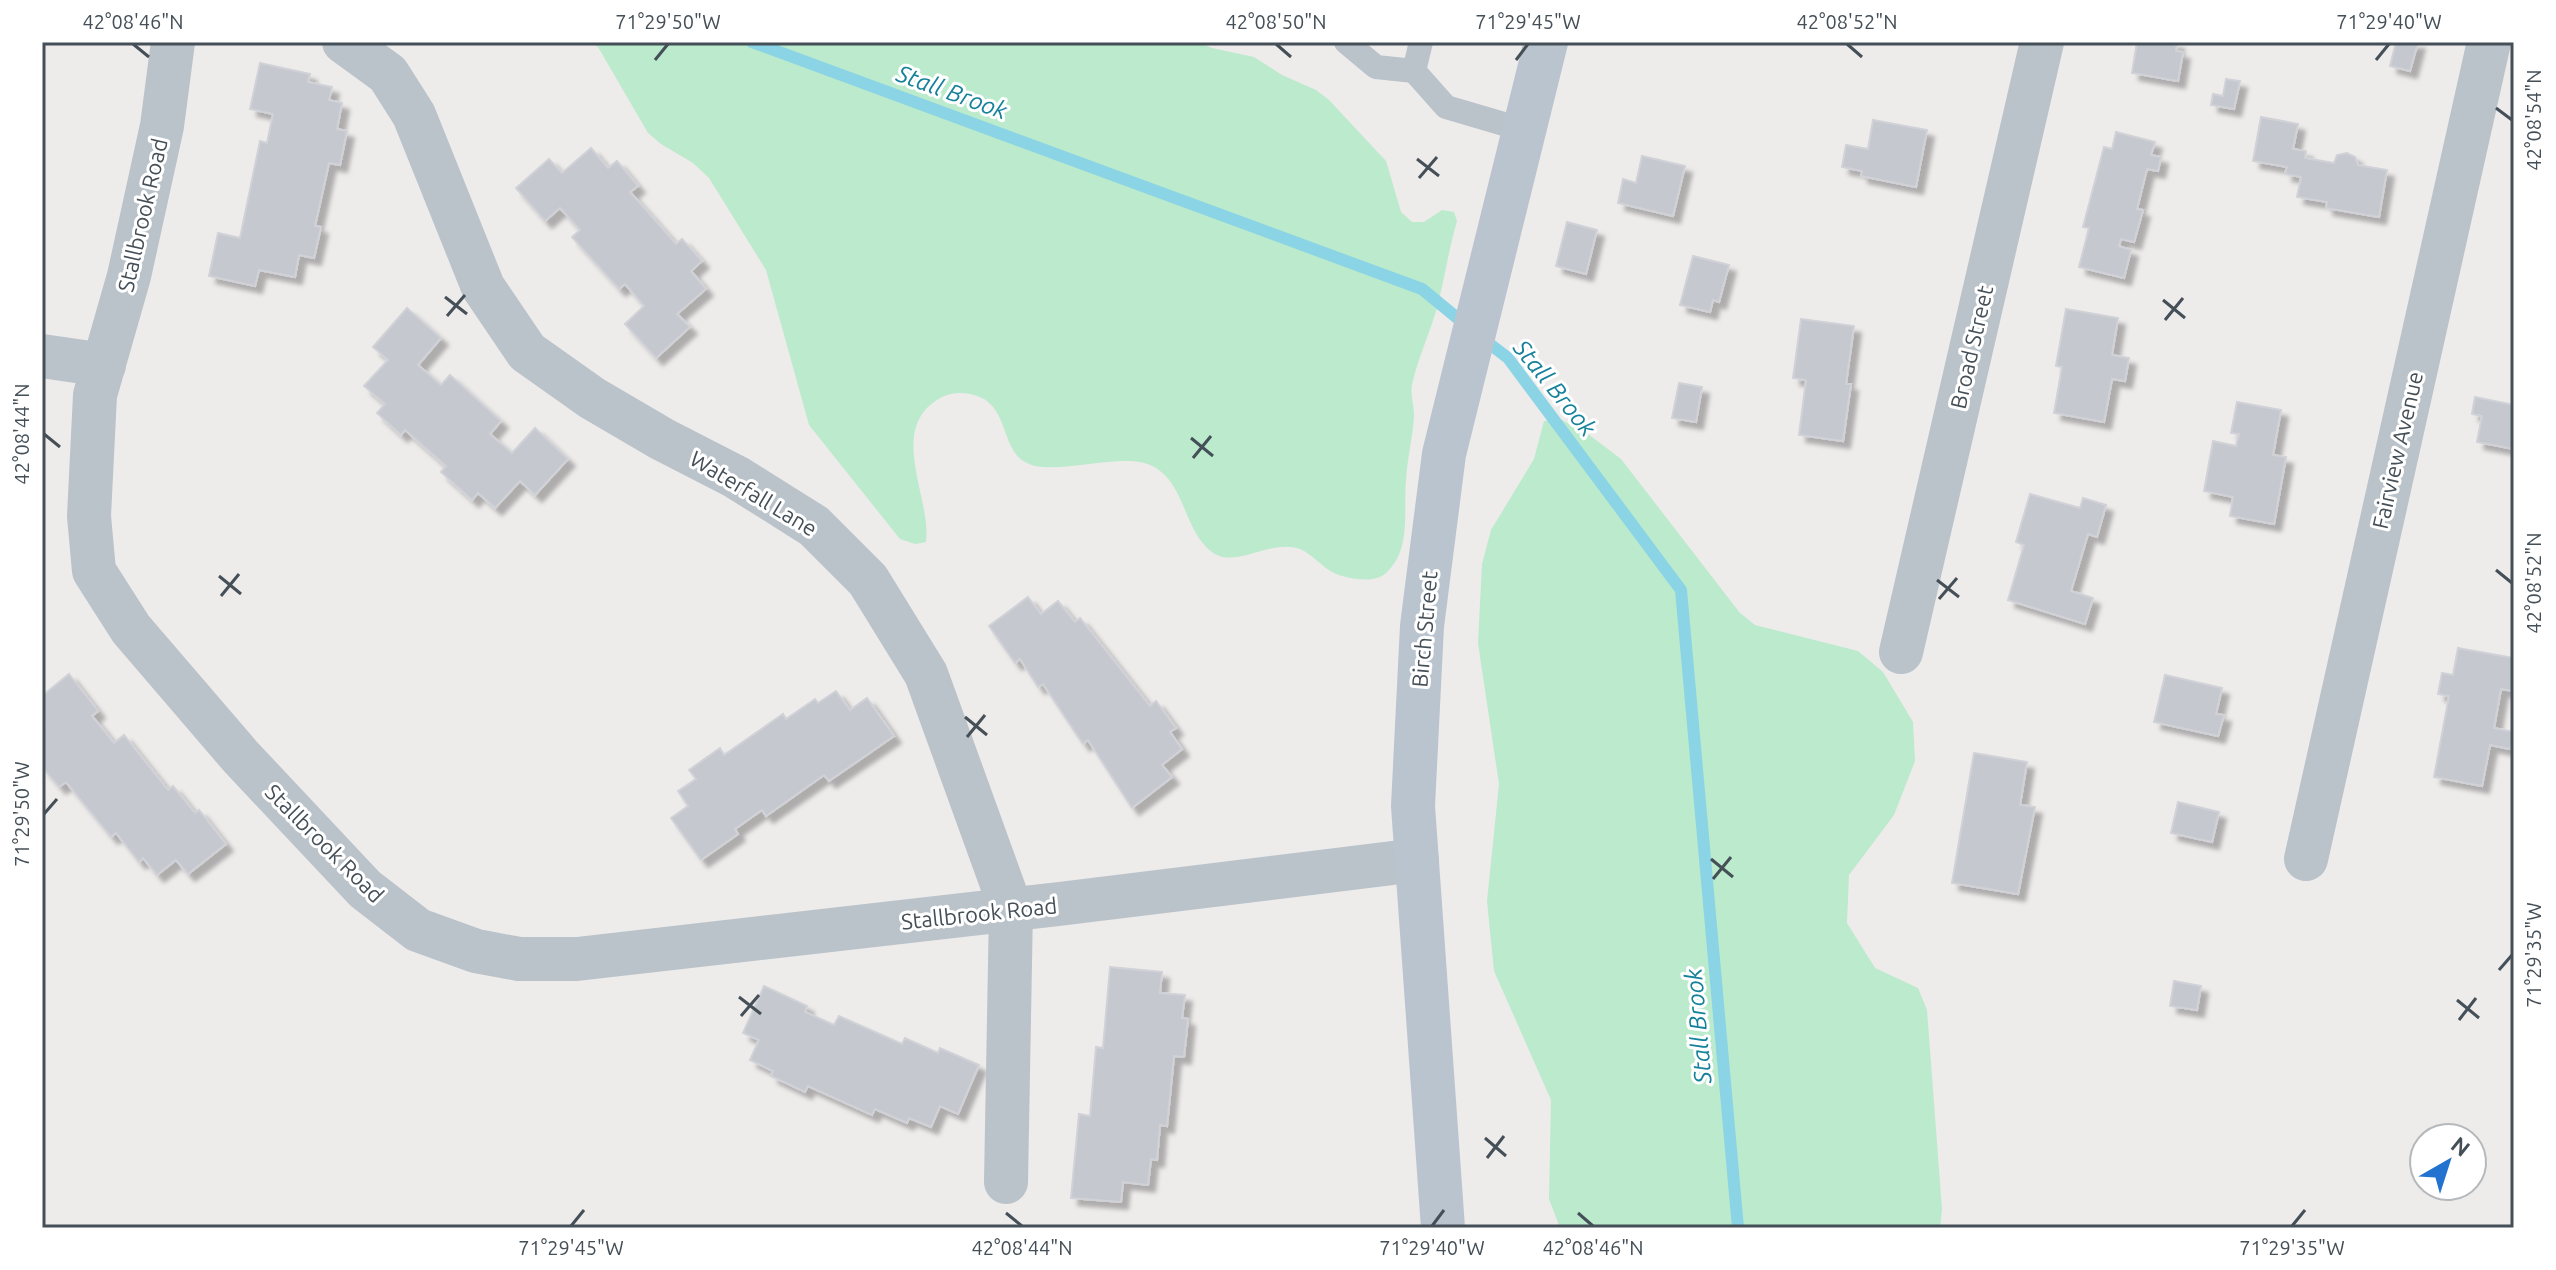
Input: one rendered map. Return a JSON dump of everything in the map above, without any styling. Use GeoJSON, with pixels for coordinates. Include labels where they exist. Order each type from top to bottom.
{"type":"FeatureCollection","features":[{"type":"Feature","properties":{"kind":"street","name":"Stallbrook Road"},"geometry":{"type":"LineString","coordinates":[[173,42],[159,141],[129,276],[95,395],[89,516],[94,571],[131,629],[240,756],[365,889],[418,930],[476,951],[519,959],[577,959],[1417,860]]}},
{"type":"Feature","properties":{"kind":"street","name":"Waterfall Lane"},"geometry":{"type":"LineString","coordinates":[[344,42],[388,74],[414,115],[483,287],[527,352],[592,398],[736,477],[814,526],[868,580],[926,674],[1011,909],[1006,1182]]}},
{"type":"Feature","properties":{"kind":"street","name":"Birch Street"},"geometry":{"type":"LineString","coordinates":[[1443,1228],[1413,806],[1422,626],[1444,454],[1546,42]]}},
{"type":"Feature","properties":{"kind":"street","name":"Broad Street"},"geometry":{"type":"LineString","coordinates":[[1901,652],[2042,42]]}},
{"type":"Feature","properties":{"kind":"street","name":"Fairview Avenue"},"geometry":{"type":"LineString","coordinates":[[2306,859],[2489,42]]}},
{"type":"Feature","properties":{"kind":"street"},"geometry":{"type":"LineString","coordinates":[[42,356],[104,365]]}},
{"type":"Feature","properties":{"kind":"lane"},"geometry":{"type":"LineString","coordinates":[[1346,42],[1376,67],[1414,71],[1446,107],[1524,130]]}},
{"type":"Feature","properties":{"kind":"lane"},"geometry":{"type":"LineString","coordinates":[[1414,71],[1421,42]]}},
{"type":"Feature","properties":{"kind":"green space"},"geometry":{"type":"Polygon","coordinates":[[[591,42],[1198,42],[1254,57],[1282,75],[1316,90],[1386,161],[1401,212],[1412,222],[1424,222],[1442,210],[1454,212],[1457,221],[1438,304],[1412,385],[1414,415],[1407,473],[1405,530],[1400,553],[1394,563],[1381,576],[1361,579],[1334,573],[1304,551],[1289,547],[1231,558],[1221,557],[1203,543],[1180,497],[1166,476],[1156,468],[1127,461],[1053,467],[1025,462],[1012,448],[990,404],[977,396],[962,393],[942,397],[925,410],[916,426],[913,444],[926,542],[915,544],[900,539],[809,425],[766,270],[709,178],[693,163],[648,133],[598,47],[591,42]]]}},
{"type":"Feature","properties":{"kind":"green space"},"geometry":{"type":"Polygon","coordinates":[[[1562,420],[1588,434],[1621,459],[1740,613],[1755,625],[1858,651],[1883,672],[1913,722],[1915,761],[1894,815],[1849,875],[1847,923],[1875,968],[1918,988],[1927,1010],[1942,1209],[1940,1228],[1560,1228],[1549,1199],[1551,1100],[1494,971],[1487,901],[1499,784],[1478,643],[1482,564],[1491,530],[1534,459],[1544,421],[1562,420]]]}},
{"type":"Feature","properties":{"kind":"building"},"geometry":{"type":"Polygon","coordinates":[[[2137,42],[2177,42],[2176,51],[2183,52],[2178,81],[2132,73],[2137,42]]]}},
{"type":"Feature","properties":{"kind":"building"},"geometry":{"type":"Polygon","coordinates":[[[2396,42],[2418,42],[2410,71],[2390,66],[2396,42]]]}},
{"type":"Feature","properties":{"kind":"building"},"geometry":{"type":"Polygon","coordinates":[[[260,63],[310,74],[308,82],[332,87],[329,100],[342,103],[337,129],[347,131],[340,165],[329,163],[315,226],[321,227],[314,258],[299,255],[295,277],[259,270],[255,286],[209,276],[218,233],[240,238],[260,141],[267,143],[273,114],[250,109],[260,63]]]}},
{"type":"Feature","properties":{"kind":"building"},"geometry":{"type":"Polygon","coordinates":[[[2226,79],[2240,81],[2234,109],[2211,105],[2213,94],[2223,96],[2226,79]]]}},
{"type":"Feature","properties":{"kind":"building"},"geometry":{"type":"Polygon","coordinates":[[[2261,117],[2298,124],[2293,149],[2306,151],[2305,158],[2334,163],[2337,155],[2347,153],[2355,157],[2358,165],[2387,170],[2379,217],[2326,208],[2327,202],[2297,197],[2301,177],[2285,174],[2287,167],[2253,161],[2261,117]]]}},
{"type":"Feature","properties":{"kind":"building"},"geometry":{"type":"Polygon","coordinates":[[[1873,120],[1927,130],[1916,187],[1861,176],[1862,171],[1842,167],[1846,145],[1868,149],[1873,120]]]}},
{"type":"Feature","properties":{"kind":"building"},"geometry":{"type":"Polygon","coordinates":[[[2116,132],[2155,142],[2151,155],[2161,157],[2158,171],[2147,169],[2137,209],[2143,210],[2134,242],[2121,239],[2119,246],[2131,250],[2124,278],[2079,267],[2089,228],[2083,227],[2104,147],[2112,149],[2116,132]]]}},
{"type":"Feature","properties":{"kind":"building"},"geometry":{"type":"Polygon","coordinates":[[[591,148],[608,168],[617,161],[638,186],[630,192],[676,244],[682,239],[702,261],[691,271],[706,289],[677,314],[690,327],[656,358],[625,324],[644,306],[625,284],[619,289],[572,237],[580,230],[560,208],[545,221],[516,188],[549,159],[562,173],[591,148]]]}},
{"type":"Feature","properties":{"kind":"building"},"geometry":{"type":"Polygon","coordinates":[[[1642,156],[1685,166],[1673,216],[1618,203],[1623,179],[1636,183],[1642,156]]]}},
{"type":"Feature","properties":{"kind":"building"},"geometry":{"type":"Polygon","coordinates":[[[1567,222],[1597,230],[1586,274],[1556,266],[1567,222]]]}},
{"type":"Feature","properties":{"kind":"building"},"geometry":{"type":"Polygon","coordinates":[[[1693,256],[1729,265],[1719,302],[1713,300],[1710,312],[1680,305],[1693,256]]]}},
{"type":"Feature","properties":{"kind":"building"},"geometry":{"type":"Polygon","coordinates":[[[407,308],[441,338],[418,365],[441,385],[450,375],[501,421],[490,434],[512,453],[535,428],[568,459],[535,495],[520,481],[495,508],[478,493],[472,500],[441,472],[446,466],[405,430],[401,435],[377,413],[385,404],[364,386],[388,360],[373,347],[407,308]]]}},
{"type":"Feature","properties":{"kind":"building"},"geometry":{"type":"Polygon","coordinates":[[[2066,309],[2118,318],[2112,355],[2129,358],[2125,381],[2112,379],[2104,422],[2054,413],[2062,367],[2056,366],[2066,309]]]}},
{"type":"Feature","properties":{"kind":"building"},"geometry":{"type":"Polygon","coordinates":[[[1801,319],[1854,326],[1846,384],[1851,384],[1843,441],[1799,435],[1806,380],[1793,378],[1801,319]]]}},
{"type":"Feature","properties":{"kind":"building"},"geometry":{"type":"Polygon","coordinates":[[[1679,383],[1702,387],[1696,422],[1672,418],[1679,383]]]}},
{"type":"Feature","properties":{"kind":"building"},"geometry":{"type":"Polygon","coordinates":[[[2475,397],[2514,405],[2514,449],[2477,442],[2482,416],[2472,414],[2475,397]]]}},
{"type":"Feature","properties":{"kind":"building"},"geometry":{"type":"Polygon","coordinates":[[[2237,402],[2281,410],[2273,455],[2286,457],[2274,524],[2230,516],[2233,497],[2204,491],[2213,441],[2236,446],[2239,434],[2231,433],[2237,402]]]}},
{"type":"Feature","properties":{"kind":"building"},"geometry":{"type":"Polygon","coordinates":[[[2030,494],[2080,508],[2083,498],[2106,505],[2097,537],[2088,534],[2071,591],[2093,598],[2085,624],[2008,600],[2024,545],[2016,542],[2030,494]]]}},
{"type":"Feature","properties":{"kind":"building"},"geometry":{"type":"Polygon","coordinates":[[[1028,597],[1041,614],[1058,601],[1075,622],[1080,618],[1150,706],[1156,701],[1176,728],[1170,732],[1182,749],[1162,765],[1172,777],[1132,808],[1088,740],[1083,744],[1043,684],[1038,687],[1020,659],[1015,663],[989,626],[1028,597]]]}},
{"type":"Feature","properties":{"kind":"building"},"geometry":{"type":"Polygon","coordinates":[[[2458,648],[2514,658],[2514,691],[2501,689],[2494,728],[2514,732],[2510,749],[2490,745],[2482,786],[2434,777],[2449,696],[2438,694],[2442,673],[2453,675],[2458,648]]]}},
{"type":"Feature","properties":{"kind":"building"},"geometry":{"type":"Polygon","coordinates":[[[69,674],[98,711],[92,716],[114,743],[124,735],[168,790],[173,786],[195,813],[199,810],[226,844],[188,874],[176,860],[157,875],[143,858],[139,862],[116,833],[111,837],[66,782],[59,787],[42,767],[42,725],[45,722],[42,719],[42,696],[69,674]]]}},
{"type":"Feature","properties":{"kind":"building"},"geometry":{"type":"Polygon","coordinates":[[[2165,675],[2222,688],[2216,714],[2224,715],[2218,736],[2154,722],[2165,675]]]}},
{"type":"Feature","properties":{"kind":"building"},"geometry":{"type":"Polygon","coordinates":[[[836,691],[850,710],[867,698],[894,736],[829,781],[824,775],[766,816],[762,810],[735,829],[738,834],[701,860],[671,818],[688,806],[678,791],[696,779],[689,770],[720,748],[724,755],[783,714],[786,719],[815,699],[818,703],[836,691]]]}},
{"type":"Feature","properties":{"kind":"building"},"geometry":{"type":"Polygon","coordinates":[[[1974,753],[2027,762],[2020,805],[2035,807],[2018,894],[1952,883],[1974,753]]]}},
{"type":"Feature","properties":{"kind":"building"},"geometry":{"type":"Polygon","coordinates":[[[2178,802],[2219,812],[2212,842],[2171,833],[2178,802]]]}},
{"type":"Feature","properties":{"kind":"building"},"geometry":{"type":"Polygon","coordinates":[[[1110,967],[1162,972],[1160,993],[1185,995],[1182,1018],[1188,1019],[1184,1057],[1174,1056],[1167,1126],[1160,1125],[1157,1160],[1151,1159],[1148,1185],[1123,1182],[1121,1202],[1071,1198],[1079,1114],[1090,1116],[1096,1047],[1103,1048],[1110,967]]]}},
{"type":"Feature","properties":{"kind":"building"},"geometry":{"type":"Polygon","coordinates":[[[2174,981],[2201,986],[2197,1010],[2170,1006],[2174,981]]]}},
{"type":"Feature","properties":{"kind":"building"},"geometry":{"type":"Polygon","coordinates":[[[764,986],[807,1006],[805,1012],[834,1025],[839,1016],[902,1044],[905,1038],[938,1053],[940,1048],[979,1065],[958,1114],[940,1106],[931,1127],[909,1118],[907,1123],[875,1109],[872,1115],[808,1086],[805,1092],[771,1076],[773,1071],[750,1060],[759,1040],[743,1033],[764,986]]]}},
{"type":"Feature","properties":{"kind":"waterway","name":"Stall Brook"},"geometry":{"type":"LineString","coordinates":[[752,42],[1422,289],[1467,326]]}},
{"type":"Feature","properties":{"kind":"waterway","name":"Stall Brook"},"geometry":{"type":"LineString","coordinates":[[1482,338],[1508,358],[1681,590],[1738,1228]]}}]}
